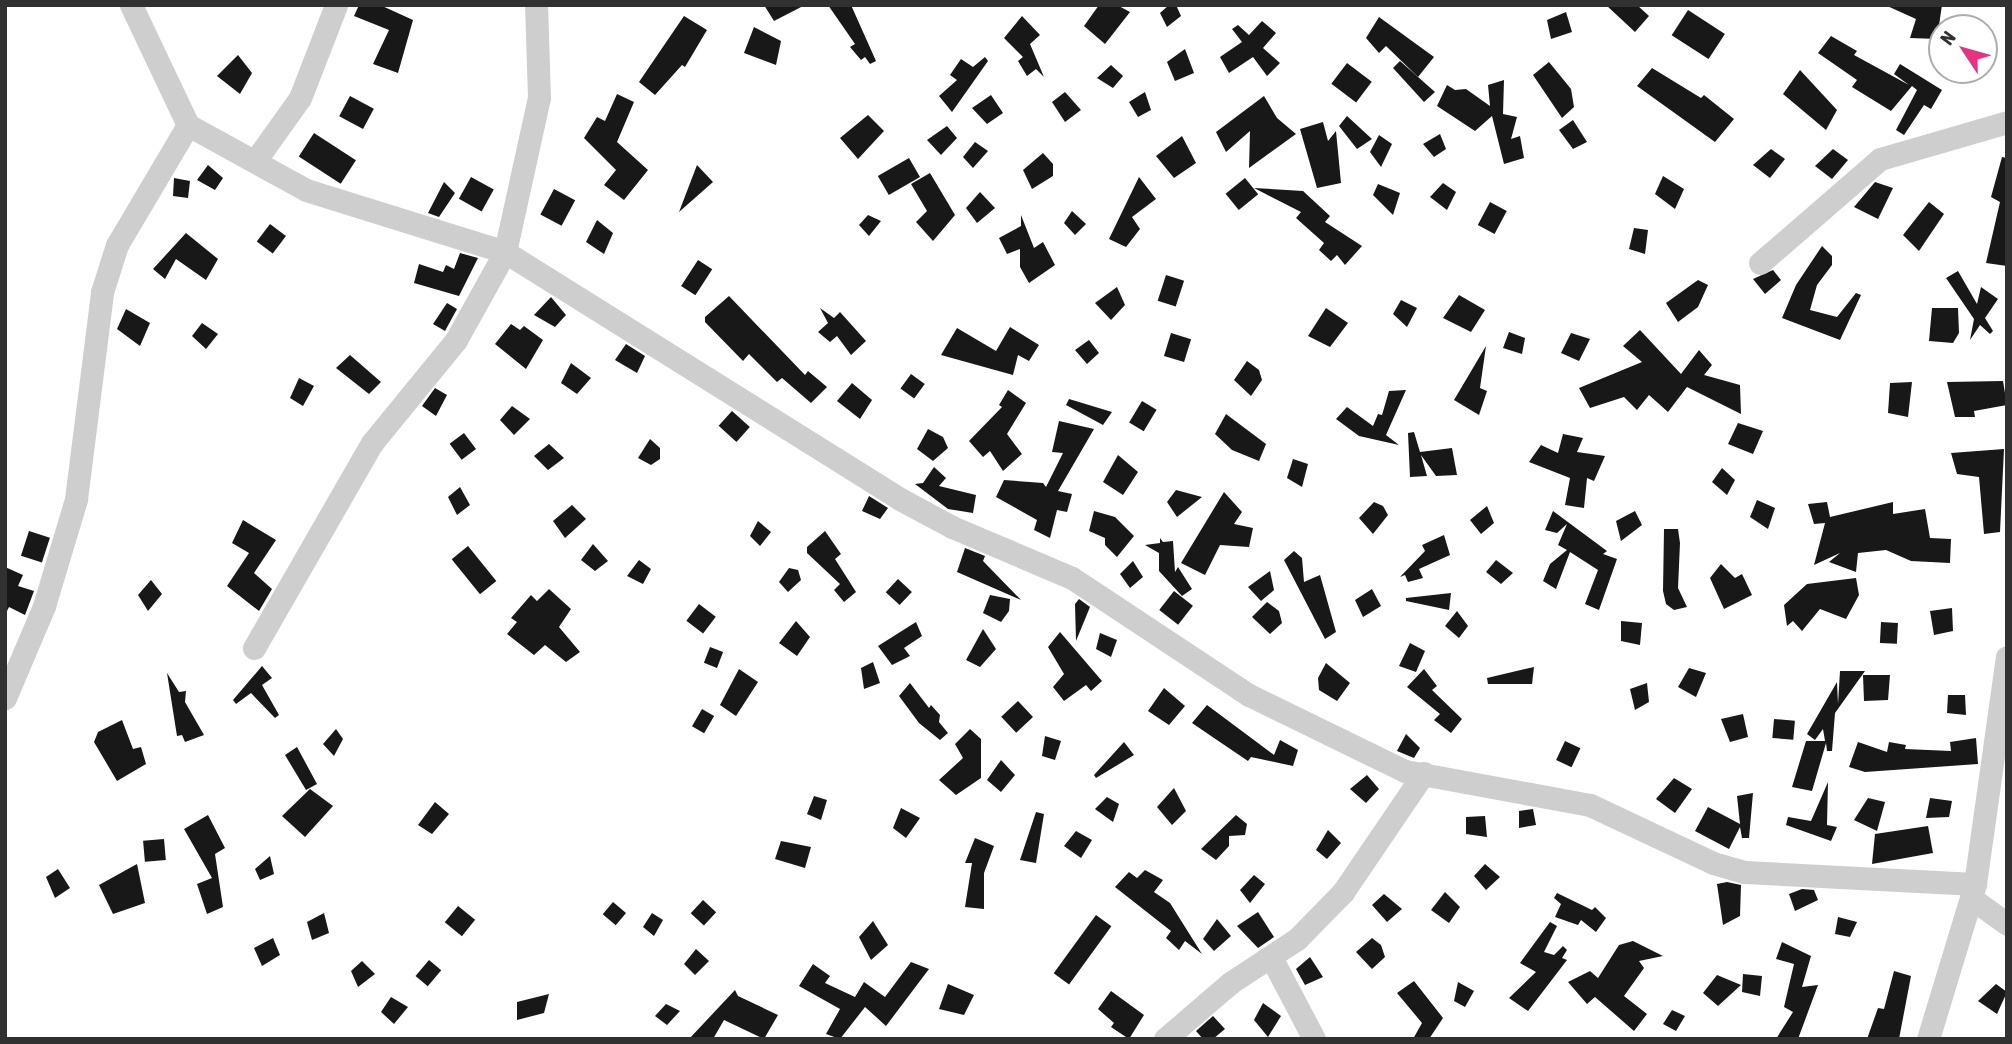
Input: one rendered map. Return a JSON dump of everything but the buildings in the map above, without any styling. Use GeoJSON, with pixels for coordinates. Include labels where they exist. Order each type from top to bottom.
{"type":"FeatureCollection","features":[{"type":"Feature","properties":{"kind":"street"},"geometry":{"type":"LineString","coordinates":[[131,5],[188,125],[306,190],[505,252],[900,499],[1084,585],[1249,695],[1317,732],[1405,771],[1590,805],[1713,863],[1745,872],[1973,891],[2007,924]]}},
{"type":"Feature","properties":{"kind":"street"},"geometry":{"type":"LineString","coordinates":[[255,161],[300,98],[336,5]]}},
{"type":"Feature","properties":{"kind":"street"},"geometry":{"type":"LineString","coordinates":[[254,648],[372,443],[456,340],[505,252],[539,98],[536,5]]}},
{"type":"Feature","properties":{"kind":"street"},"geometry":{"type":"LineString","coordinates":[[1760,263],[1802,222],[1880,159],[2007,122]]}},
{"type":"Feature","properties":{"kind":"street"},"geometry":{"type":"LineString","coordinates":[[5,698],[44,606],[76,499],[106,280],[117,245],[139,202],[188,125]]}},
{"type":"Feature","properties":{"kind":"street"},"geometry":{"type":"LineString","coordinates":[[1928,1039],[1973,891],[2007,657]]}},
{"type":"Feature","properties":{"kind":"street"},"geometry":{"type":"LineString","coordinates":[[1165,1039],[1230,983],[1297,939],[1343,892],[1423,773]]}},
{"type":"Feature","properties":{"kind":"street"},"geometry":{"type":"LineString","coordinates":[[1271,957],[1314,1039]]}}]}
